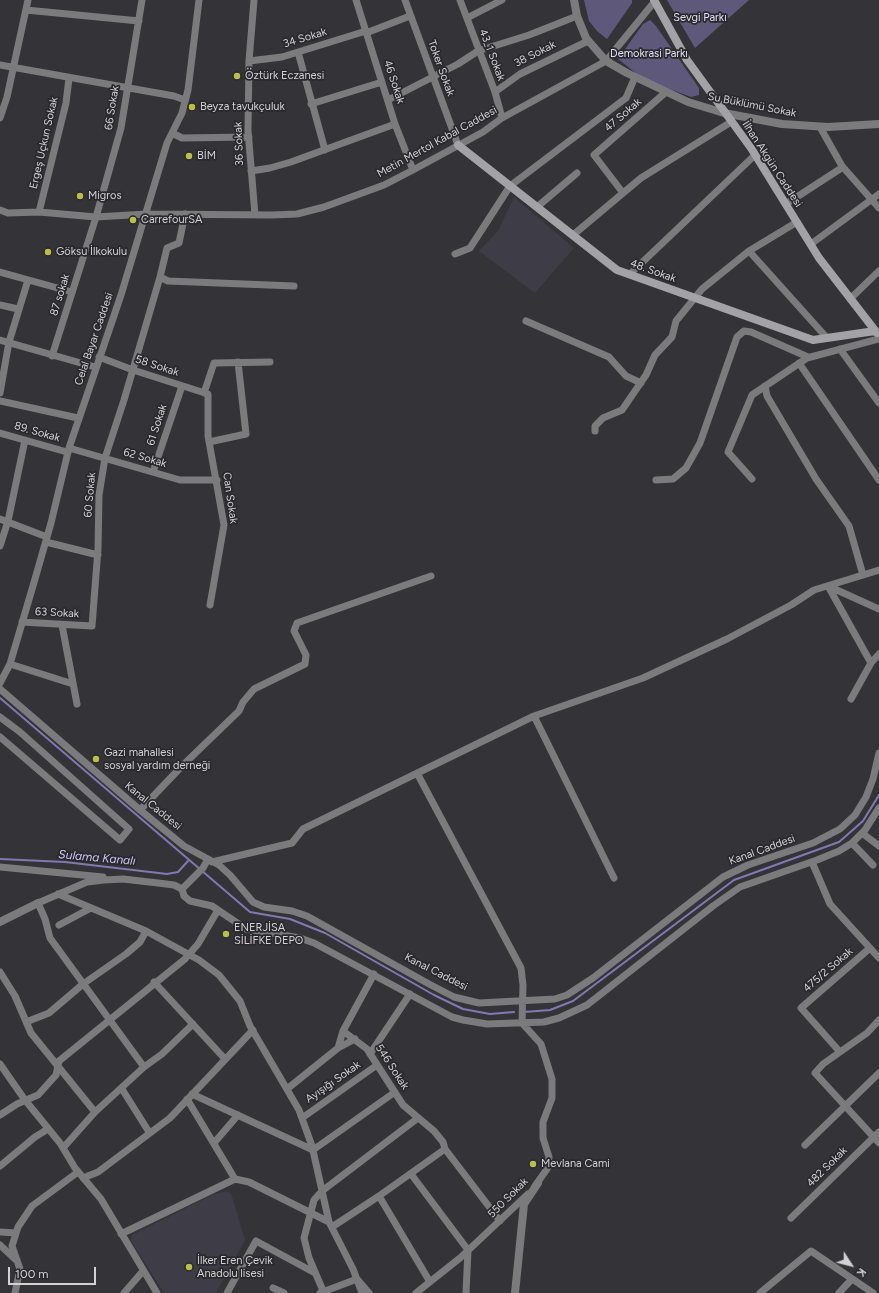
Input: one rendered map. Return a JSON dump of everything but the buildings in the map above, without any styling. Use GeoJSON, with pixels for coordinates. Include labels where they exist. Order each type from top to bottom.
{"type":"FeatureCollection","features":[{"type":"Feature","properties":{"kind":"main road","name":"İlhan Akgün Caddesi"},"geometry":{"type":"LineString","coordinates":[[655,1],[687,60],[755,155],[811,244],[850,299],[878,332]]}},
{"type":"Feature","properties":{"kind":"main road","name":"48. Sokak"},"geometry":{"type":"LineString","coordinates":[[458,145],[617,270],[813,340],[878,332]]}},
{"type":"Feature","properties":{"kind":"street"},"geometry":{"type":"LineString","coordinates":[[0,118],[28,0]]}},
{"type":"Feature","properties":{"kind":"street","name":"66 Sokak"},"geometry":{"type":"LineString","coordinates":[[96,217],[121,128],[126,88],[142,0]]}},
{"type":"Feature","properties":{"kind":"street","name":"Celal Bayar Caddesi"},"geometry":{"type":"LineString","coordinates":[[0,683],[10,664],[46,540],[68,450],[78,418],[147,214],[168,143],[182,113],[199,0]]}},
{"type":"Feature","properties":{"kind":"street","name":"36 Sokak"},"geometry":{"type":"LineString","coordinates":[[254,0],[249,61],[249,137],[255,215]]}},
{"type":"Feature","properties":{"kind":"street","name":"46 Sokak"},"geometry":{"type":"LineString","coordinates":[[356,0],[395,124],[413,170]]}},
{"type":"Feature","properties":{"kind":"street","name":"Toker Sokak"},"geometry":{"type":"LineString","coordinates":[[404,0],[458,145]]}},
{"type":"Feature","properties":{"kind":"street","name":"43_1 Sokak"},"geometry":{"type":"LineString","coordinates":[[460,0],[495,92],[502,118]]}},
{"type":"Feature","properties":{"kind":"street"},"geometry":{"type":"LineString","coordinates":[[467,18],[502,0]]}},
{"type":"Feature","properties":{"kind":"street","name":"Su Büklümü Sokak"},"geometry":{"type":"LineString","coordinates":[[574,0],[576,16],[588,41],[606,61],[635,77],[688,102],[724,113],[782,124],[820,127],[879,124]]}},
{"type":"Feature","properties":{"kind":"street","name":"Metin Mertol Kabal Caddesi"},"geometry":{"type":"LineString","coordinates":[[0,210],[8,213],[39,212],[96,217],[147,214],[297,214],[324,207],[384,185],[413,170],[483,132],[502,118],[606,61],[655,1]]}},
{"type":"Feature","properties":{"kind":"street"},"geometry":{"type":"LineString","coordinates":[[26,10],[139,21]]}},
{"type":"Feature","properties":{"kind":"street","name":"34 Sokak"},"geometry":{"type":"LineString","coordinates":[[249,61],[268,60],[298,52],[366,32],[410,16]]}},
{"type":"Feature","properties":{"kind":"street"},"geometry":{"type":"LineString","coordinates":[[388,100],[432,77],[478,50],[529,35],[576,16]]}},
{"type":"Feature","properties":{"kind":"street","name":"38 Sokak"},"geometry":{"type":"LineString","coordinates":[[495,92],[520,74],[588,41]]}},
{"type":"Feature","properties":{"kind":"street"},"geometry":{"type":"LineString","coordinates":[[298,52],[311,104],[325,150]]}},
{"type":"Feature","properties":{"kind":"street"},"geometry":{"type":"LineString","coordinates":[[0,65],[12,69],[174,96],[185,100]]}},
{"type":"Feature","properties":{"kind":"street"},"geometry":{"type":"LineString","coordinates":[[455,254],[470,248],[510,186],[626,98],[635,77]]}},
{"type":"Feature","properties":{"kind":"street","name":"Ergeş Uçkun Sokak"},"geometry":{"type":"LineString","coordinates":[[39,212],[66,103],[69,78]]}},
{"type":"Feature","properties":{"kind":"street"},"geometry":{"type":"LineString","coordinates":[[311,104],[382,82]]}},
{"type":"Feature","properties":{"kind":"street","name":"47 Sokak"},"geometry":{"type":"LineString","coordinates":[[623,193],[594,155],[666,92]]}},
{"type":"Feature","properties":{"kind":"street"},"geometry":{"type":"LineString","coordinates":[[573,235],[641,178],[731,122]]}},
{"type":"Feature","properties":{"kind":"street"},"geometry":{"type":"LineString","coordinates":[[251,171],[270,168],[325,150],[395,124]]}},
{"type":"Feature","properties":{"kind":"street"},"geometry":{"type":"LineString","coordinates":[[820,127],[843,167],[879,208]]}},
{"type":"Feature","properties":{"kind":"street"},"geometry":{"type":"LineString","coordinates":[[172,133],[182,138],[249,137]]}},
{"type":"Feature","properties":{"kind":"street"},"geometry":{"type":"LineString","coordinates":[[630,274],[755,155]]}},
{"type":"Feature","properties":{"kind":"street"},"geometry":{"type":"LineString","coordinates":[[786,204],[843,167]]}},
{"type":"Feature","properties":{"kind":"street"},"geometry":{"type":"LineString","coordinates":[[537,207],[577,173]]}},
{"type":"Feature","properties":{"kind":"street"},"geometry":{"type":"LineString","coordinates":[[811,244],[879,194]]}},
{"type":"Feature","properties":{"kind":"street","name":"60 Sokak"},"geometry":{"type":"LineString","coordinates":[[92,626],[98,555],[99,495],[105,458],[133,370],[167,248],[179,243],[185,214]]}},
{"type":"Feature","properties":{"kind":"street","name":"87 sokak"},"geometry":{"type":"LineString","coordinates":[[52,356],[96,217]]}},
{"type":"Feature","properties":{"kind":"street"},"geometry":{"type":"LineString","coordinates":[[595,431],[595,426],[603,418],[622,410],[641,383],[655,355],[672,338],[676,321],[702,289],[749,251],[797,222]]}},
{"type":"Feature","properties":{"kind":"street"},"geometry":{"type":"LineString","coordinates":[[749,251],[827,338]]}},
{"type":"Feature","properties":{"kind":"street"},"geometry":{"type":"LineString","coordinates":[[850,299],[879,271]]}},
{"type":"Feature","properties":{"kind":"street"},"geometry":{"type":"LineString","coordinates":[[0,272],[72,292]]}},
{"type":"Feature","properties":{"kind":"street"},"geometry":{"type":"LineString","coordinates":[[160,277],[168,281],[294,286]]}},
{"type":"Feature","properties":{"kind":"street"},"geometry":{"type":"LineString","coordinates":[[0,393],[9,342],[28,280]]}},
{"type":"Feature","properties":{"kind":"street"},"geometry":{"type":"LineString","coordinates":[[0,305],[18,309]]}},
{"type":"Feature","properties":{"kind":"street"},"geometry":{"type":"LineString","coordinates":[[526,322],[609,357],[626,376],[641,383]]}},
{"type":"Feature","properties":{"kind":"street"},"geometry":{"type":"LineString","coordinates":[[656,480],[673,479],[686,468],[700,443],[737,337],[744,331],[751,332],[808,357]]}},
{"type":"Feature","properties":{"kind":"street"},"geometry":{"type":"LineString","coordinates":[[752,480],[728,452],[752,396],[808,357],[879,339]]}},
{"type":"Feature","properties":{"kind":"street"},"geometry":{"type":"LineString","coordinates":[[0,340],[95,367]]}},
{"type":"Feature","properties":{"kind":"street"},"geometry":{"type":"LineString","coordinates":[[840,349],[879,403]]}},
{"type":"Feature","properties":{"kind":"street","name":"58 Sokak"},"geometry":{"type":"LineString","coordinates":[[99,357],[133,370],[206,393]]}},
{"type":"Feature","properties":{"kind":"street"},"geometry":{"type":"LineString","coordinates":[[209,442],[246,434],[238,362],[270,362]]}},
{"type":"Feature","properties":{"kind":"street","name":"Can Sokak"},"geometry":{"type":"LineString","coordinates":[[210,605],[224,525],[209,442],[206,393],[214,363],[238,362]]}},
{"type":"Feature","properties":{"kind":"street"},"geometry":{"type":"LineString","coordinates":[[799,363],[879,480]]}},
{"type":"Feature","properties":{"kind":"street","name":"61 Sokak"},"geometry":{"type":"LineString","coordinates":[[154,472],[182,386]]}},
{"type":"Feature","properties":{"kind":"street"},"geometry":{"type":"LineString","coordinates":[[765,386],[767,396],[816,479],[850,526],[863,575]]}},
{"type":"Feature","properties":{"kind":"street"},"geometry":{"type":"LineString","coordinates":[[0,401],[78,418]]}},
{"type":"Feature","properties":{"kind":"street","name":"89. Sokak"},"geometry":{"type":"LineString","coordinates":[[0,433],[68,450]]}},
{"type":"Feature","properties":{"kind":"street"},"geometry":{"type":"LineString","coordinates":[[0,546],[8,521],[25,440]]}},
{"type":"Feature","properties":{"kind":"street","name":"62 Sokak"},"geometry":{"type":"LineString","coordinates":[[68,450],[105,458],[180,480],[217,480]]}},
{"type":"Feature","properties":{"kind":"street"},"geometry":{"type":"LineString","coordinates":[[0,519],[8,521],[46,540],[98,555]]}},
{"type":"Feature","properties":{"kind":"street"},"geometry":{"type":"LineString","coordinates":[[182,889],[210,861],[292,843],[303,829],[534,716],[643,678],[727,639],[791,605],[814,590],[879,570]]}},
{"type":"Feature","properties":{"kind":"street"},"geometry":{"type":"LineString","coordinates":[[140,810],[202,745],[239,711],[243,702],[254,689],[305,664],[306,655],[294,631],[297,624],[431,576]]}},
{"type":"Feature","properties":{"kind":"street"},"geometry":{"type":"LineString","coordinates":[[828,586],[879,609]]}},
{"type":"Feature","properties":{"kind":"street"},"geometry":{"type":"LineString","coordinates":[[828,586],[871,663]]}},
{"type":"Feature","properties":{"kind":"street","name":"63 Sokak"},"geometry":{"type":"LineString","coordinates":[[22,622],[92,626]]}},
{"type":"Feature","properties":{"kind":"street"},"geometry":{"type":"LineString","coordinates":[[62,625],[77,704]]}},
{"type":"Feature","properties":{"kind":"street"},"geometry":{"type":"LineString","coordinates":[[851,700],[871,663],[879,654]]}},
{"type":"Feature","properties":{"kind":"street"},"geometry":{"type":"LineString","coordinates":[[10,664],[73,684]]}},
{"type":"Feature","properties":{"kind":"street","name":"Kanal Caddesi"},"geometry":{"type":"LineString","coordinates":[[0,689],[184,846],[230,875],[253,902],[264,907],[292,911],[307,916],[454,996],[479,1003],[555,999],[567,995],[593,978],[723,877],[748,865],[813,843],[840,829],[855,815],[866,797],[873,779],[879,753]]}},
{"type":"Feature","properties":{"kind":"street"},"geometry":{"type":"LineString","coordinates":[[534,716],[614,878]]}},
{"type":"Feature","properties":{"kind":"street"},"geometry":{"type":"LineString","coordinates":[[0,717],[31,742],[128,829],[120,840],[0,737]]}},
{"type":"Feature","properties":{"kind":"street"},"geometry":{"type":"LineString","coordinates":[[417,773],[521,968],[522,1023]]}},
{"type":"Feature","properties":{"kind":"street"},"geometry":{"type":"LineString","coordinates":[[0,867],[174,885],[182,889],[186,899],[195,903],[212,906],[246,929],[300,938],[314,943],[452,1017],[474,1023],[544,1022],[559,1018],[581,1008],[730,893],[753,881],[812,862],[839,851],[852,843],[862,833],[879,810]]}},
{"type":"Feature","properties":{"kind":"street"},"geometry":{"type":"LineString","coordinates":[[862,833],[879,846]]}},
{"type":"Feature","properties":{"kind":"street"},"geometry":{"type":"LineString","coordinates":[[852,843],[873,865]]}},
{"type":"Feature","properties":{"kind":"street"},"geometry":{"type":"LineString","coordinates":[[812,862],[830,904],[879,958]]}},
{"type":"Feature","properties":{"kind":"street"},"geometry":{"type":"LineString","coordinates":[[0,922],[58,894],[87,882],[123,879]]}},
{"type":"Feature","properties":{"kind":"street"},"geometry":{"type":"LineString","coordinates":[[58,894],[146,931],[212,968],[240,1001],[253,1030],[302,1118],[313,1150],[331,1225],[357,1279],[362,1293]]}},
{"type":"Feature","properties":{"kind":"street"},"geometry":{"type":"LineString","coordinates":[[38,904],[45,919],[50,938],[144,1067]]}},
{"type":"Feature","properties":{"kind":"street"},"geometry":{"type":"LineString","coordinates":[[59,924],[91,908]]}},
{"type":"Feature","properties":{"kind":"street"},"geometry":{"type":"LineString","coordinates":[[0,1115],[25,1100],[38,1096],[56,1075],[59,1061],[189,955],[198,944],[218,910]]}},
{"type":"Feature","properties":{"kind":"street"},"geometry":{"type":"LineString","coordinates":[[26,1022],[49,1013],[83,984],[126,954],[140,942],[146,931]]}},
{"type":"Feature","properties":{"kind":"street","name":"475/2 Sokak"},"geometry":{"type":"LineString","coordinates":[[840,1052],[801,1008],[870,948]]}},
{"type":"Feature","properties":{"kind":"street"},"geometry":{"type":"LineString","coordinates":[[0,972],[15,996],[31,1034],[95,1112]]}},
{"type":"Feature","properties":{"kind":"street"},"geometry":{"type":"LineString","coordinates":[[338,1048],[343,1031],[374,974]]}},
{"type":"Feature","properties":{"kind":"street"},"geometry":{"type":"LineString","coordinates":[[154,982],[225,1059]]}},
{"type":"Feature","properties":{"kind":"street"},"geometry":{"type":"LineString","coordinates":[[370,1054],[410,994]]}},
{"type":"Feature","properties":{"kind":"street"},"geometry":{"type":"LineString","coordinates":[[879,1020],[867,1033],[823,1064],[815,1073],[879,1143]]}},
{"type":"Feature","properties":{"kind":"street","name":"550 Sokak"},"geometry":{"type":"LineString","coordinates":[[416,1293],[427,1287],[500,1221],[538,1183],[547,1169],[549,1157],[543,1138],[543,1122],[552,1098],[552,1079],[541,1044],[522,1023]]}},
{"type":"Feature","properties":{"kind":"street"},"geometry":{"type":"LineString","coordinates":[[63,1148],[95,1112],[122,1089],[144,1067],[162,1054],[193,1024]]}},
{"type":"Feature","properties":{"kind":"street"},"geometry":{"type":"LineString","coordinates":[[83,1178],[98,1172],[149,1132],[170,1118],[253,1030]]}},
{"type":"Feature","properties":{"kind":"street","name":"546 Sokak"},"geometry":{"type":"LineString","coordinates":[[343,1031],[367,1049],[403,1105],[434,1131],[443,1142],[445,1149],[500,1221]]}},
{"type":"Feature","properties":{"kind":"street"},"geometry":{"type":"LineString","coordinates":[[287,1089],[338,1048],[355,1039]]}},
{"type":"Feature","properties":{"kind":"street"},"geometry":{"type":"LineString","coordinates":[[0,1064],[25,1100],[63,1148],[78,1172],[101,1199],[143,1272],[157,1293]]}},
{"type":"Feature","properties":{"kind":"street","name":"Ayışığı Sokak"},"geometry":{"type":"LineString","coordinates":[[302,1118],[377,1065]]}},
{"type":"Feature","properties":{"kind":"street"},"geometry":{"type":"LineString","coordinates":[[805,1145],[879,1073]]}},
{"type":"Feature","properties":{"kind":"street"},"geometry":{"type":"LineString","coordinates":[[122,1089],[149,1132]]}},
{"type":"Feature","properties":{"kind":"street"},"geometry":{"type":"LineString","coordinates":[[313,1150],[396,1092]]}},
{"type":"Feature","properties":{"kind":"street"},"geometry":{"type":"LineString","coordinates":[[190,1097],[238,1115],[313,1150]]}},
{"type":"Feature","properties":{"kind":"street"},"geometry":{"type":"LineString","coordinates":[[190,1097],[235,1179]]}},
{"type":"Feature","properties":{"kind":"street"},"geometry":{"type":"LineString","coordinates":[[214,1143],[238,1115]]}},
{"type":"Feature","properties":{"kind":"street"},"geometry":{"type":"LineString","coordinates":[[357,1279],[323,1293],[309,1258],[304,1238],[312,1214],[314,1200],[322,1191],[418,1118]]}},
{"type":"Feature","properties":{"kind":"street"},"geometry":{"type":"LineString","coordinates":[[0,1166],[35,1137],[48,1129]]}},
{"type":"Feature","properties":{"kind":"street","name":"482 Sokak"},"geometry":{"type":"LineString","coordinates":[[791,1218],[879,1132]]}},
{"type":"Feature","properties":{"kind":"street"},"geometry":{"type":"LineString","coordinates":[[331,1225],[379,1196],[445,1149]]}},
{"type":"Feature","properties":{"kind":"street"},"geometry":{"type":"LineString","coordinates":[[15,1293],[20,1269],[12,1246],[18,1227],[32,1206],[78,1172]]}},
{"type":"Feature","properties":{"kind":"street"},"geometry":{"type":"LineString","coordinates":[[411,1174],[468,1250],[466,1293]]}},
{"type":"Feature","properties":{"kind":"street"},"geometry":{"type":"LineString","coordinates":[[121,1234],[235,1179],[249,1182],[331,1225]]}},
{"type":"Feature","properties":{"kind":"street"},"geometry":{"type":"LineString","coordinates":[[515,1293],[524,1204],[538,1183]]}},
{"type":"Feature","properties":{"kind":"street"},"geometry":{"type":"LineString","coordinates":[[379,1196],[427,1287]]}},
{"type":"Feature","properties":{"kind":"street"},"geometry":{"type":"LineString","coordinates":[[0,1232],[16,1234]]}},
{"type":"Feature","properties":{"kind":"street"},"geometry":{"type":"LineString","coordinates":[[227,1293],[256,1241],[315,1273]]}},
{"type":"Feature","properties":{"kind":"street"},"geometry":{"type":"LineString","coordinates":[[0,1245],[17,1262]]}},
{"type":"Feature","properties":{"kind":"street"},"geometry":{"type":"LineString","coordinates":[[760,1293],[811,1251],[873,1293]]}},
{"type":"Feature","properties":{"kind":"street"},"geometry":{"type":"LineString","coordinates":[[124,1293],[143,1272]]}},
{"type":"Feature","properties":{"kind":"street"},"geometry":{"type":"LineString","coordinates":[[357,1279],[369,1293]]}},
{"type":"Feature","properties":{"kind":"street"},"geometry":{"type":"LineString","coordinates":[[839,1293],[852,1279]]}},
{"type":"Feature","properties":{"kind":"street"},"geometry":{"type":"LineString","coordinates":[[273,1288],[284,1293]]}},
{"type":"Feature","properties":{"kind":"shaded area"},"geometry":{"type":"Polygon","coordinates":[[[514,197],[574,248],[535,293],[479,251],[498,231],[514,197]]]}},
{"type":"Feature","properties":{"kind":"shaded area","name":"İlker Eren Çevik Anadolu lisesi"},"geometry":{"type":"Polygon","coordinates":[[[226,1191],[231,1193],[245,1240],[216,1293],[164,1293],[131,1241],[132,1235],[212,1195],[226,1191]]]}},
{"type":"Feature","properties":{"kind":"green space","name":"Demokrasi Parkı"},"geometry":{"type":"Polygon","coordinates":[[[584,0],[632,0],[632,3],[607,39],[597,31],[589,21],[584,0]]]}},
{"type":"Feature","properties":{"kind":"green space","name":"Sevgi Parkı"},"geometry":{"type":"Polygon","coordinates":[[[667,0],[749,0],[695,48],[667,0]]]}},
{"type":"Feature","properties":{"kind":"green space","name":"Demokrasi Parkı"},"geometry":{"type":"Polygon","coordinates":[[[650,20],[656,26],[699,88],[699,95],[691,97],[656,84],[637,74],[618,59],[643,24],[650,20]]]}},
{"type":"Feature","properties":{"kind":"waterway"},"geometry":{"type":"LineString","coordinates":[[0,698],[250,912],[290,919],[325,933],[434,995],[463,1009],[490,1014],[514,1012]]}},
{"type":"Feature","properties":{"kind":"waterway"},"geometry":{"type":"LineString","coordinates":[[524,1012],[550,1010],[573,1001],[734,880],[839,842],[863,821],[879,795]]}},
{"type":"Feature","properties":{"kind":"waterway","name":"Sulama Kanalı"},"geometry":{"type":"LineString","coordinates":[[0,859],[65,862],[167,874],[178,872],[188,861]]}},
{"type":"Feature","properties":{"kind":"place","name":"Öztürk Eczanesi"},"geometry":{"type":"Point","coordinates":[237,76]}},
{"type":"Feature","properties":{"kind":"place","name":"Beyza tavukçuluk"},"geometry":{"type":"Point","coordinates":[192,107]}},
{"type":"Feature","properties":{"kind":"place","name":"BİM"},"geometry":{"type":"Point","coordinates":[189,156]}},
{"type":"Feature","properties":{"kind":"place","name":"Migros"},"geometry":{"type":"Point","coordinates":[80,196]}},
{"type":"Feature","properties":{"kind":"place","name":"CarrefourSA"},"geometry":{"type":"Point","coordinates":[133,220]}},
{"type":"Feature","properties":{"kind":"place","name":"Göksu İlkokulu"},"geometry":{"type":"Point","coordinates":[48,252]}},
{"type":"Feature","properties":{"kind":"place","name":"Gazi mahallesi sosyal yardım derneği"},"geometry":{"type":"Point","coordinates":[96,759]}},
{"type":"Feature","properties":{"kind":"place","name":"ENERJİSA SİLİFKE DEPO"},"geometry":{"type":"Point","coordinates":[226,934]}},
{"type":"Feature","properties":{"kind":"place","name":"Mevlana Cami"},"geometry":{"type":"Point","coordinates":[533,1164]}},
{"type":"Feature","properties":{"kind":"place","name":"İlker Eren Çevik Anadolu lisesi"},"geometry":{"type":"Point","coordinates":[189,1267]}}]}
